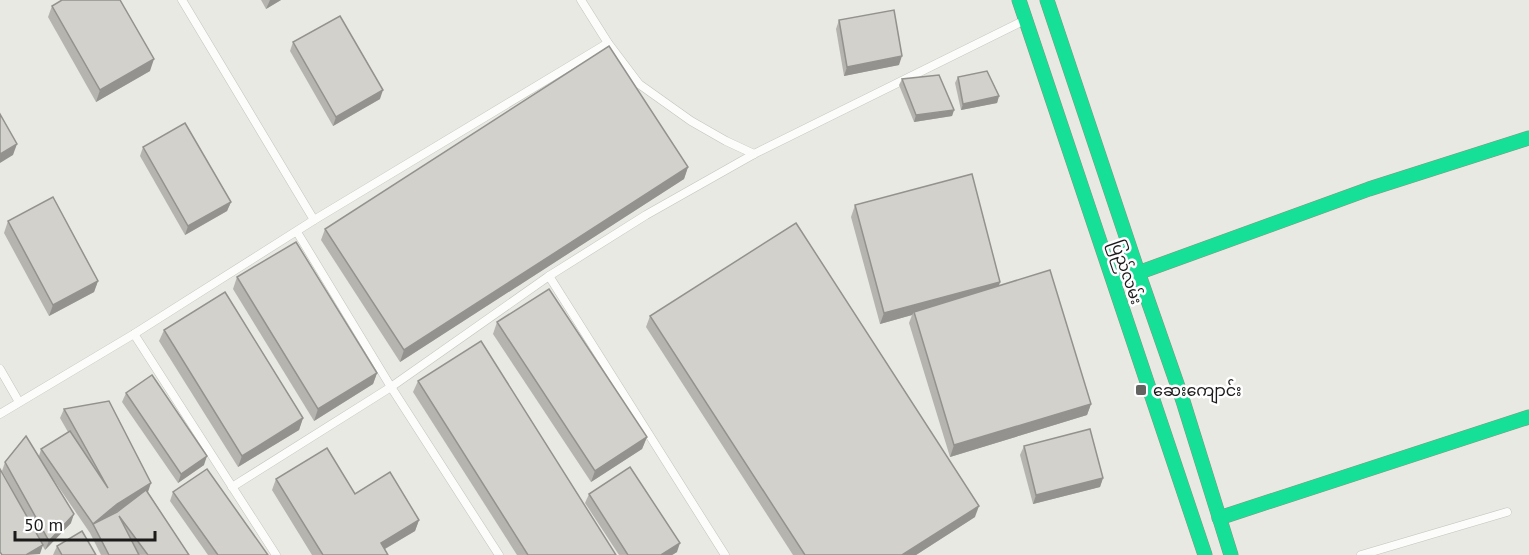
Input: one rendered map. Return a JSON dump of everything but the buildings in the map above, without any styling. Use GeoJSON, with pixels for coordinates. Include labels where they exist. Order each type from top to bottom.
{"type":"FeatureCollection","features":[{"type":"Feature","properties":{"kind":"main road","name":"ပြည်လမ်း"},"geometry":{"type":"LineString","coordinates":[[1019,0],[1040,12],[1082,106],[1183,400],[1231,555]]}},
{"type":"Feature","properties":{"kind":"main road","name":"ပြည်လမ်း"},"geometry":{"type":"LineString","coordinates":[[1040,12],[1057,115],[1205,555]]}},
{"type":"Feature","properties":{"kind":"main road"},"geometry":{"type":"LineString","coordinates":[[1057,115],[1082,106]]}},
{"type":"Feature","properties":{"kind":"main road"},"geometry":{"type":"LineString","coordinates":[[1114,283],[1138,272],[1369,189],[1529,138]]}},
{"type":"Feature","properties":{"kind":"main road"},"geometry":{"type":"LineString","coordinates":[[1219,518],[1529,417]]}},
{"type":"Feature","properties":{"kind":"lane"},"geometry":{"type":"LineString","coordinates":[[182,0],[314,220]]}},
{"type":"Feature","properties":{"kind":"lane"},"geometry":{"type":"LineString","coordinates":[[581,0],[608,43],[639,84],[691,121],[754,154]]}},
{"type":"Feature","properties":{"kind":"lane"},"geometry":{"type":"LineString","coordinates":[[232,488],[391,387],[549,276],[646,215],[754,154],[1040,12]]}},
{"type":"Feature","properties":{"kind":"lane"},"geometry":{"type":"LineString","coordinates":[[0,414],[134,334],[314,220],[608,43]]}},
{"type":"Feature","properties":{"kind":"lane"},"geometry":{"type":"LineString","coordinates":[[297,232],[391,387],[499,555]]}},
{"type":"Feature","properties":{"kind":"lane"},"geometry":{"type":"LineString","coordinates":[[549,276],[725,555]]}},
{"type":"Feature","properties":{"kind":"lane"},"geometry":{"type":"LineString","coordinates":[[134,334],[276,555]]}},
{"type":"Feature","properties":{"kind":"lane"},"geometry":{"type":"LineString","coordinates":[[0,369],[18,402]]}},
{"type":"Feature","properties":{"kind":"lane"},"geometry":{"type":"LineString","coordinates":[[1361,555],[1507,512]]}},
{"type":"Feature","properties":{"kind":"traffic: fast"},"geometry":{"type":"LineString","coordinates":[[1019,0],[1205,555]]}},
{"type":"Feature","properties":{"kind":"traffic: fast"},"geometry":{"type":"LineString","coordinates":[[1047,0],[1183,401],[1231,555]]}},
{"type":"Feature","properties":{"kind":"traffic: fast"},"geometry":{"type":"LineString","coordinates":[[1124,278],[1369,189],[1529,138]]}},
{"type":"Feature","properties":{"kind":"traffic: fast"},"geometry":{"type":"LineString","coordinates":[[1219,518],[1529,417]]}},
{"type":"Feature","properties":{"kind":"place","name":"ဆေးကျောင်း"},"geometry":{"type":"Point","coordinates":[1141,390]}}]}
